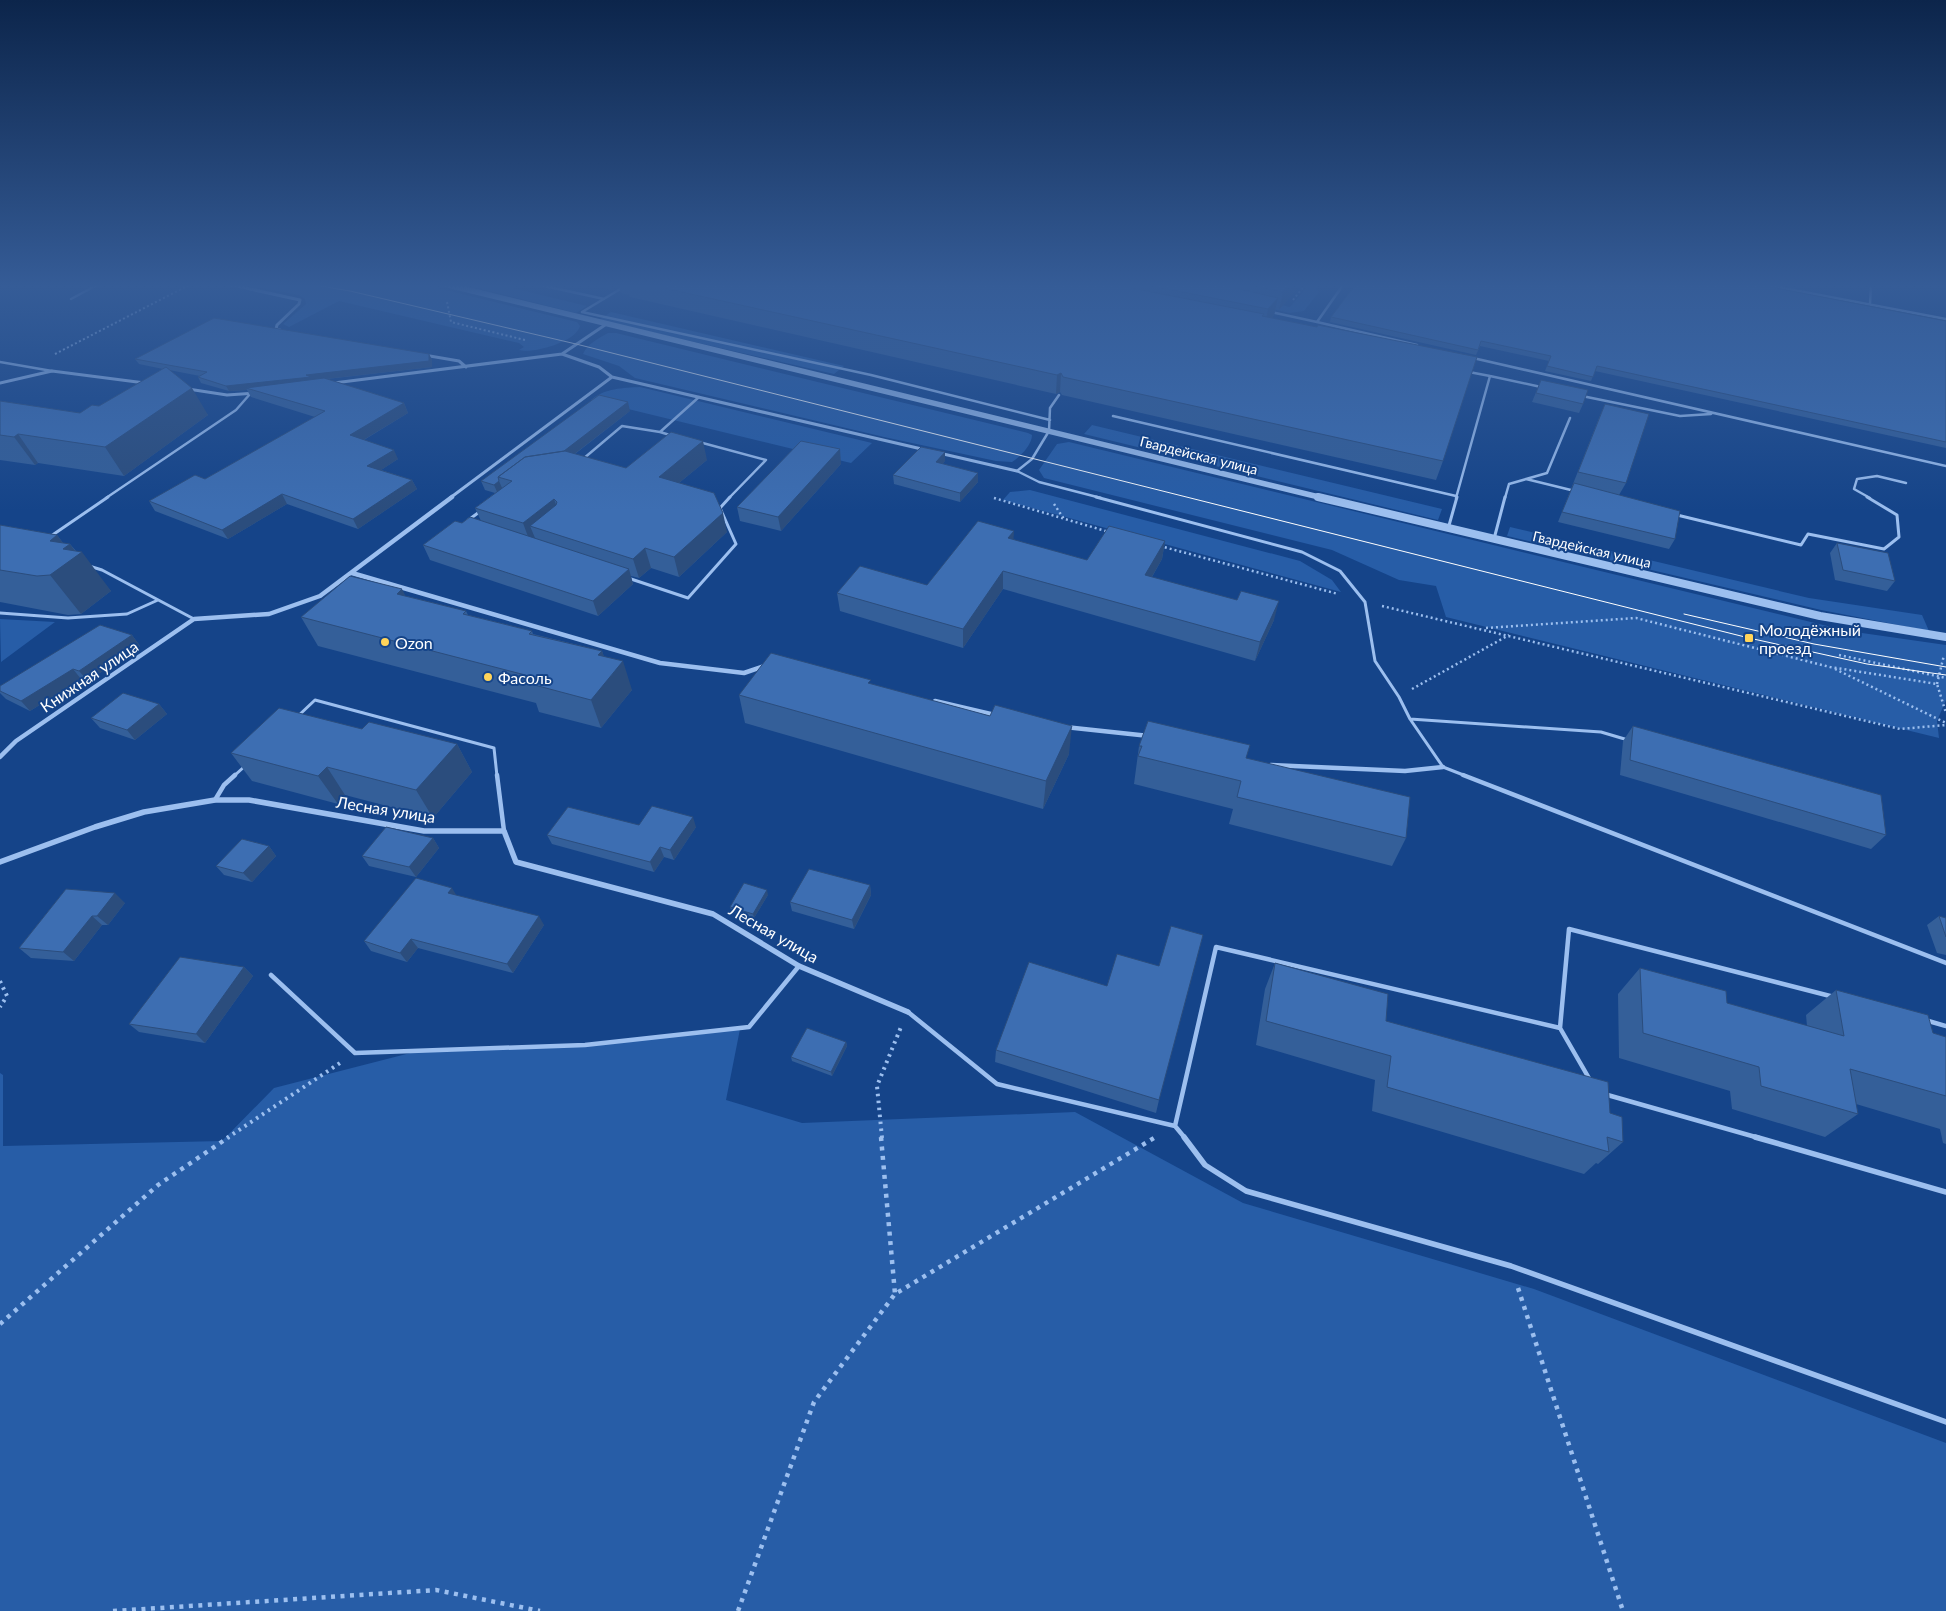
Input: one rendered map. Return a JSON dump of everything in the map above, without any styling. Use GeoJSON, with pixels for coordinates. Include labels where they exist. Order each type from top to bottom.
{"type":"FeatureCollection","features":[{"type":"Feature","properties":{"kind":"street"},"geometry":{"type":"LineString","coordinates":[[454,360],[459,361],[466,367]]}},
{"type":"Feature","properties":{"kind":"street"},"geometry":{"type":"LineString","coordinates":[[329,384],[515,360]]}},
{"type":"Feature","properties":{"kind":"street"},"geometry":{"type":"LineString","coordinates":[[580,360],[599,367],[612,377],[1017,471]]}},
{"type":"Feature","properties":{"kind":"street","name":"Гвардейская улица"},"geometry":{"type":"LineString","coordinates":[[752,360],[1448,529],[1820,616],[1946,637]]}},
{"type":"Feature","properties":{"kind":"street"},"geometry":{"type":"LineString","coordinates":[[0,383],[52,371],[150,384]]}},
{"type":"Feature","properties":{"kind":"street"},"geometry":{"type":"LineString","coordinates":[[194,619],[269,614],[320,596],[612,377]]}},
{"type":"Feature","properties":{"kind":"street"},"geometry":{"type":"LineString","coordinates":[[179,388],[227,395],[260,393]]}},
{"type":"Feature","properties":{"kind":"street"},"geometry":{"type":"LineString","coordinates":[[352,573],[660,663],[744,673],[772,664]]}},
{"type":"Feature","properties":{"kind":"street","name":"Книжная улица"},"geometry":{"type":"LineString","coordinates":[[0,757],[16,741],[194,619]]}},
{"type":"Feature","properties":{"kind":"street"},"geometry":{"type":"LineString","coordinates":[[932,701],[999,716]]}},
{"type":"Feature","properties":{"kind":"street"},"geometry":{"type":"LineString","coordinates":[[1056,726],[1154,737]]}},
{"type":"Feature","properties":{"kind":"street"},"geometry":{"type":"LineString","coordinates":[[1263,763],[1272,766],[1405,771],[1443,766]]}},
{"type":"Feature","properties":{"kind":"street","name":"Лесная улица"},"geometry":{"type":"LineString","coordinates":[[0,862],[95,827],[144,812],[215,800],[249,800],[424,831],[504,831],[516,862],[713,914],[799,966],[908,1012]]}},
{"type":"Feature","properties":{"kind":"lane"},"geometry":{"type":"LineString","coordinates":[[803,360],[871,375],[1050,420]]}},
{"type":"Feature","properties":{"kind":"lane"},"geometry":{"type":"LineString","coordinates":[[1482,360],[1946,466]]}},
{"type":"Feature","properties":{"kind":"lane"},"geometry":{"type":"LineString","coordinates":[[0,362],[52,371]]}},
{"type":"Feature","properties":{"kind":"lane"},"geometry":{"type":"LineString","coordinates":[[1462,370],[1546,388]]}},
{"type":"Feature","properties":{"kind":"lane"},"geometry":{"type":"LineString","coordinates":[[1448,529],[1490,376]]}},
{"type":"Feature","properties":{"kind":"lane"},"geometry":{"type":"LineString","coordinates":[[46,539],[236,410],[250,394]]}},
{"type":"Feature","properties":{"kind":"lane"},"geometry":{"type":"LineString","coordinates":[[1575,394],[1680,416],[1716,414]]}},
{"type":"Feature","properties":{"kind":"lane"},"geometry":{"type":"LineString","coordinates":[[1059,395],[1050,408],[1049,431],[1032,458],[1017,471],[1039,482],[1302,552],[1340,571],[1365,602],[1375,661],[1399,696],[1410,719],[1443,766],[1946,963]]}},
{"type":"Feature","properties":{"kind":"lane"},"geometry":{"type":"LineString","coordinates":[[660,432],[699,397]]}},
{"type":"Feature","properties":{"kind":"lane"},"geometry":{"type":"LineString","coordinates":[[1113,416],[1456,496]]}},
{"type":"Feature","properties":{"kind":"lane"},"geometry":{"type":"LineString","coordinates":[[1494,539],[1509,484],[1547,473],[1570,418]]}},
{"type":"Feature","properties":{"kind":"lane"},"geometry":{"type":"LineString","coordinates":[[581,461],[622,426],[679,437]]}},
{"type":"Feature","properties":{"kind":"lane"},"geometry":{"type":"LineString","coordinates":[[624,576],[688,598],[736,544],[720,508],[766,460],[698,442]]}},
{"type":"Feature","properties":{"kind":"lane"},"geometry":{"type":"LineString","coordinates":[[1668,513],[1801,545],[1808,534],[1884,550],[1899,537],[1897,515],[1854,490],[1857,479],[1877,476],[1906,483]]}},
{"type":"Feature","properties":{"kind":"lane"},"geometry":{"type":"LineString","coordinates":[[1526,479],[1583,493]]}},
{"type":"Feature","properties":{"kind":"lane"},"geometry":{"type":"LineString","coordinates":[[471,527],[463,524],[485,507]]}},
{"type":"Feature","properties":{"kind":"lane"},"geometry":{"type":"LineString","coordinates":[[84,565],[102,570],[194,619]]}},
{"type":"Feature","properties":{"kind":"lane"},"geometry":{"type":"LineString","coordinates":[[0,613],[68,618],[127,614],[158,600]]}},
{"type":"Feature","properties":{"kind":"lane"},"geometry":{"type":"LineString","coordinates":[[294,720],[315,700],[494,748],[504,831]]}},
{"type":"Feature","properties":{"kind":"lane"},"geometry":{"type":"LineString","coordinates":[[1410,719],[1601,732],[1629,740]]}},
{"type":"Feature","properties":{"kind":"lane"},"geometry":{"type":"LineString","coordinates":[[215,800],[224,786],[252,759]]}},
{"type":"Feature","properties":{"kind":"lane"},"geometry":{"type":"LineString","coordinates":[[1592,1084],[1560,1028],[1569,928],[1840,998]]}},
{"type":"Feature","properties":{"kind":"lane"},"geometry":{"type":"LineString","coordinates":[[1175,1126],[1216,947],[1560,1028]]}},
{"type":"Feature","properties":{"kind":"lane"},"geometry":{"type":"LineString","coordinates":[[271,975],[355,1053],[585,1045],[749,1027],[799,966]]}},
{"type":"Feature","properties":{"kind":"lane"},"geometry":{"type":"LineString","coordinates":[[908,1012],[997,1084],[1175,1126],[1205,1165],[1246,1191],[1511,1266],[1946,1422]]}},
{"type":"Feature","properties":{"kind":"lane"},"geometry":{"type":"LineString","coordinates":[[1917,1018],[1946,1026]]}},
{"type":"Feature","properties":{"kind":"lane"},"geometry":{"type":"LineString","coordinates":[[1597,1092],[1946,1192]]}},
{"type":"Feature","properties":{"kind":"path"},"geometry":{"type":"LineString","coordinates":[[30,368],[45,360]]}},
{"type":"Feature","properties":{"kind":"path"},"geometry":{"type":"LineString","coordinates":[[994,498],[1112,532]]}},
{"type":"Feature","properties":{"kind":"path"},"geometry":{"type":"LineString","coordinates":[[1158,545],[1365,602],[1483,628],[1900,729],[1946,724]]}},
{"type":"Feature","properties":{"kind":"path"},"geometry":{"type":"LineString","coordinates":[[1483,628],[1636,618],[1830,666],[1937,684]]}},
{"type":"Feature","properties":{"kind":"path"},"geometry":{"type":"LineString","coordinates":[[1399,696],[1509,635]]}},
{"type":"Feature","properties":{"kind":"path"},"geometry":{"type":"LineString","coordinates":[[1839,654],[1946,678]]}},
{"type":"Feature","properties":{"kind":"path"},"geometry":{"type":"LineString","coordinates":[[1830,666],[1946,724]]}},
{"type":"Feature","properties":{"kind":"path"},"geometry":{"type":"LineString","coordinates":[[1940,677],[1937,684],[1946,713]]}},
{"type":"Feature","properties":{"kind":"path"},"geometry":{"type":"LineString","coordinates":[[0,981],[7,996],[0,1008]]}},
{"type":"Feature","properties":{"kind":"path"},"geometry":{"type":"LineString","coordinates":[[895,1294],[877,1086],[908,1012]]}},
{"type":"Feature","properties":{"kind":"path"},"geometry":{"type":"LineString","coordinates":[[0,1324],[158,1185],[355,1053]]}},
{"type":"Feature","properties":{"kind":"path"},"geometry":{"type":"LineString","coordinates":[[738,1611],[814,1402],[895,1294],[1175,1126]]}},
{"type":"Feature","properties":{"kind":"path"},"geometry":{"type":"LineString","coordinates":[[1511,1266],[1548,1385],[1623,1611]]}},
{"type":"Feature","properties":{"kind":"path"},"geometry":{"type":"LineString","coordinates":[[113,1611],[436,1590],[540,1611]]}},
{"type":"Feature","properties":{"kind":"shaded area"},"geometry":{"type":"Polygon","coordinates":[[[602,360],[728,360],[1032,435],[1030,443],[1025,450],[1012,462],[996,461],[884,437],[635,378],[619,366],[602,360]]]}},
{"type":"Feature","properties":{"kind":"shaded area"},"geometry":{"type":"Polygon","coordinates":[[[774,360],[819,360],[844,366],[834,374],[774,360]]]}},
{"type":"Feature","properties":{"kind":"shaded area"},"geometry":{"type":"Polygon","coordinates":[[[640,387],[872,443],[851,463],[591,400],[608,391],[640,387]]]}},
{"type":"Feature","properties":{"kind":"shaded area"},"geometry":{"type":"Polygon","coordinates":[[[1092,425],[1442,509],[1438,520],[1084,434],[1092,425]]]}},
{"type":"Feature","properties":{"kind":"shaded area"},"geometry":{"type":"Polygon","coordinates":[[[1069,442],[1848,631],[1946,645],[1946,700],[1937,721],[1939,738],[1446,617],[1436,586],[1399,580],[1332,550],[1044,478],[1039,470],[1057,444],[1069,442]]]}},
{"type":"Feature","properties":{"kind":"shaded area"},"geometry":{"type":"Polygon","coordinates":[[[1030,490],[1300,561],[1332,580],[1341,592],[1003,500],[1010,492],[1030,490]]]}},
{"type":"Feature","properties":{"kind":"shaded area"},"geometry":{"type":"Polygon","coordinates":[[[1510,527],[1809,598],[1922,615],[1929,631],[1821,610],[1507,536],[1510,527]]]}},
{"type":"Feature","properties":{"kind":"shaded area"},"geometry":{"type":"Polygon","coordinates":[[[0,619],[55,622],[1,662],[0,619]]]}},
{"type":"Feature","properties":{"kind":"shaded area"},"geometry":{"type":"Polygon","coordinates":[[[740,1029],[726,1100],[802,1123],[1075,1112],[1243,1203],[1534,1289],[1946,1443],[1946,1611],[0,1611],[0,1073],[3,1075],[3,1146],[222,1141],[274,1088],[422,1050],[560,1048],[740,1029]]]}},
{"type":"Feature","properties":{"kind":"building"},"geometry":{"type":"Polygon","coordinates":[[[142,360],[429,360],[306,375],[311,377],[226,386],[198,377],[207,372],[142,360]]]}},
{"type":"Feature","properties":{"kind":"building"},"geometry":{"type":"Polygon","coordinates":[[[990,360],[1476,360],[1443,461],[1063,377],[1061,373],[1057,375],[990,360]]]}},
{"type":"Feature","properties":{"kind":"building"},"geometry":{"type":"Polygon","coordinates":[[[1549,360],[1946,360],[1946,442],[1597,366],[1593,377],[1547,366],[1549,360]]]}},
{"type":"Feature","properties":{"kind":"building"},"geometry":{"type":"Polygon","coordinates":[[[166,367],[192,388],[105,447],[18,434],[14,437],[0,435],[0,401],[80,413],[92,405],[99,406],[166,367]]]}},
{"type":"Feature","properties":{"kind":"building"},"geometry":{"type":"Polygon","coordinates":[[[324,378],[404,403],[350,435],[394,450],[367,466],[412,480],[353,519],[282,494],[222,530],[149,501],[195,475],[205,479],[325,411],[246,388],[324,378]]]}},
{"type":"Feature","properties":{"kind":"building"},"geometry":{"type":"Polygon","coordinates":[[[1541,380],[1588,390],[1583,404],[1536,393],[1541,380]]]}},
{"type":"Feature","properties":{"kind":"building"},"geometry":{"type":"Polygon","coordinates":[[[599,395],[628,402],[564,451],[525,457],[498,477],[499,481],[494,485],[481,481],[599,395]]]}},
{"type":"Feature","properties":{"kind":"building"},"geometry":{"type":"Polygon","coordinates":[[[1605,404],[1649,414],[1626,483],[1578,472],[1605,404]]]}},
{"type":"Feature","properties":{"kind":"building"},"geometry":{"type":"Polygon","coordinates":[[[671,432],[703,441],[659,477],[714,493],[723,513],[674,557],[645,548],[633,559],[530,526],[556,505],[557,502],[554,499],[523,523],[475,508],[512,481],[498,477],[525,457],[565,451],[626,468],[671,432]]]}},
{"type":"Feature","properties":{"kind":"building"},"geometry":{"type":"Polygon","coordinates":[[[801,441],[840,449],[778,517],[737,507],[801,441]]]}},
{"type":"Feature","properties":{"kind":"building"},"geometry":{"type":"Polygon","coordinates":[[[921,447],[945,452],[936,462],[978,473],[960,493],[893,475],[921,447]]]}},
{"type":"Feature","properties":{"kind":"building"},"geometry":{"type":"Polygon","coordinates":[[[1574,483],[1680,511],[1675,539],[1562,512],[1574,483]]]}},
{"type":"Feature","properties":{"kind":"building"},"geometry":{"type":"Polygon","coordinates":[[[470,517],[629,569],[593,601],[423,545],[455,521],[462,523],[470,517]]]}},
{"type":"Feature","properties":{"kind":"building"},"geometry":{"type":"Polygon","coordinates":[[[978,521],[1014,531],[1008,538],[1087,560],[1109,526],[1165,541],[1145,575],[1237,600],[1241,591],[1279,601],[1260,642],[1003,571],[963,629],[837,593],[860,566],[927,585],[978,521]]]}},
{"type":"Feature","properties":{"kind":"building"},"geometry":{"type":"Polygon","coordinates":[[[0,525],[57,535],[50,541],[70,544],[63,549],[82,552],[50,575],[37,576],[0,570],[0,525]]]}},
{"type":"Feature","properties":{"kind":"building"},"geometry":{"type":"Polygon","coordinates":[[[1837,543],[1888,553],[1895,581],[1843,570],[1837,543]]]}},
{"type":"Feature","properties":{"kind":"building"},"geometry":{"type":"Polygon","coordinates":[[[350,576],[402,589],[397,594],[466,611],[463,614],[532,631],[529,634],[602,651],[598,655],[623,661],[591,700],[527,683],[533,677],[301,617],[350,576]]]}},
{"type":"Feature","properties":{"kind":"building"},"geometry":{"type":"Polygon","coordinates":[[[100,625],[132,635],[79,671],[73,669],[21,701],[0,691],[0,686],[100,625]]]}},
{"type":"Feature","properties":{"kind":"building"},"geometry":{"type":"Polygon","coordinates":[[[771,653],[871,680],[868,683],[990,716],[995,705],[1072,726],[1046,781],[739,695],[771,653]]]}},
{"type":"Feature","properties":{"kind":"building"},"geometry":{"type":"Polygon","coordinates":[[[123,693],[159,704],[127,730],[91,718],[123,693]]]}},
{"type":"Feature","properties":{"kind":"building"},"geometry":{"type":"Polygon","coordinates":[[[279,708],[362,729],[369,722],[457,744],[416,790],[327,767],[318,776],[231,753],[279,708]]]}},
{"type":"Feature","properties":{"kind":"building"},"geometry":{"type":"Polygon","coordinates":[[[1148,721],[1250,745],[1246,758],[1410,797],[1406,838],[1237,797],[1241,781],[1138,756],[1142,746],[1139,746],[1148,721]]]}},
{"type":"Feature","properties":{"kind":"building"},"geometry":{"type":"Polygon","coordinates":[[[1633,726],[1881,795],[1886,835],[1630,760],[1633,726]]]}},
{"type":"Feature","properties":{"kind":"building"},"geometry":{"type":"Polygon","coordinates":[[[652,806],[693,817],[670,850],[660,847],[650,862],[547,835],[568,807],[639,825],[652,806]]]}},
{"type":"Feature","properties":{"kind":"building"},"geometry":{"type":"Polygon","coordinates":[[[386,827],[433,838],[409,867],[362,856],[386,827]]]}},
{"type":"Feature","properties":{"kind":"building"},"geometry":{"type":"Polygon","coordinates":[[[242,839],[269,846],[243,873],[216,866],[242,839]]]}},
{"type":"Feature","properties":{"kind":"building"},"geometry":{"type":"Polygon","coordinates":[[[809,869],[870,885],[852,920],[790,902],[809,869]]]}},
{"type":"Feature","properties":{"kind":"building"},"geometry":{"type":"Polygon","coordinates":[[[416,878],[452,888],[448,893],[539,916],[507,964],[411,939],[400,953],[364,941],[416,878]]]}},
{"type":"Feature","properties":{"kind":"building"},"geometry":{"type":"Polygon","coordinates":[[[744,883],[767,890],[753,914],[730,907],[744,883]]]}},
{"type":"Feature","properties":{"kind":"building"},"geometry":{"type":"Polygon","coordinates":[[[66,889],[115,893],[97,916],[92,916],[63,952],[19,948],[66,889]]]}},
{"type":"Feature","properties":{"kind":"building"},"geometry":{"type":"Polygon","coordinates":[[[1939,916],[1946,918],[1946,937],[1939,916]]]}},
{"type":"Feature","properties":{"kind":"building"},"geometry":{"type":"Polygon","coordinates":[[[1171,926],[1203,935],[1159,1100],[996,1050],[1029,962],[1107,986],[1117,954],[1159,966],[1171,926]]]}},
{"type":"Feature","properties":{"kind":"building"},"geometry":{"type":"Polygon","coordinates":[[[180,957],[244,967],[196,1034],[129,1024],[180,957]]]}},
{"type":"Feature","properties":{"kind":"building"},"geometry":{"type":"Polygon","coordinates":[[[1275,963],[1388,994],[1386,1021],[1608,1082],[1610,1113],[1622,1117],[1623,1142],[1607,1137],[1609,1152],[1387,1087],[1391,1056],[1266,1021],[1275,963]]]}},
{"type":"Feature","properties":{"kind":"building"},"geometry":{"type":"Polygon","coordinates":[[[1640,968],[1726,991],[1727,1003],[1844,1036],[1836,990],[1928,1015],[1933,1033],[1946,1037],[1946,1096],[1850,1069],[1858,1114],[1761,1086],[1759,1067],[1643,1033],[1640,968]]]}},
{"type":"Feature","properties":{"kind":"building"},"geometry":{"type":"Polygon","coordinates":[[[807,1028],[846,1042],[831,1072],[791,1057],[807,1028]]]}},
{"type":"Feature","properties":{"kind":"tram line"},"geometry":{"type":"LineString","coordinates":[[641,360],[1749,638],[1867,664],[1946,675]]}},
{"type":"Feature","properties":{"kind":"tram line"},"geometry":{"type":"LineString","coordinates":[[1684,614],[1814,644],[1946,667]]}},
{"type":"Feature","properties":{"kind":"place","name":"Молодёжный проезд"},"geometry":{"type":"Point","coordinates":[1749,638]}},
{"type":"Feature","properties":{"kind":"place","name":"Ozon"},"geometry":{"type":"Point","coordinates":[385,642]}},
{"type":"Feature","properties":{"kind":"place","name":"Фасоль"},"geometry":{"type":"Point","coordinates":[488,677]}}]}
